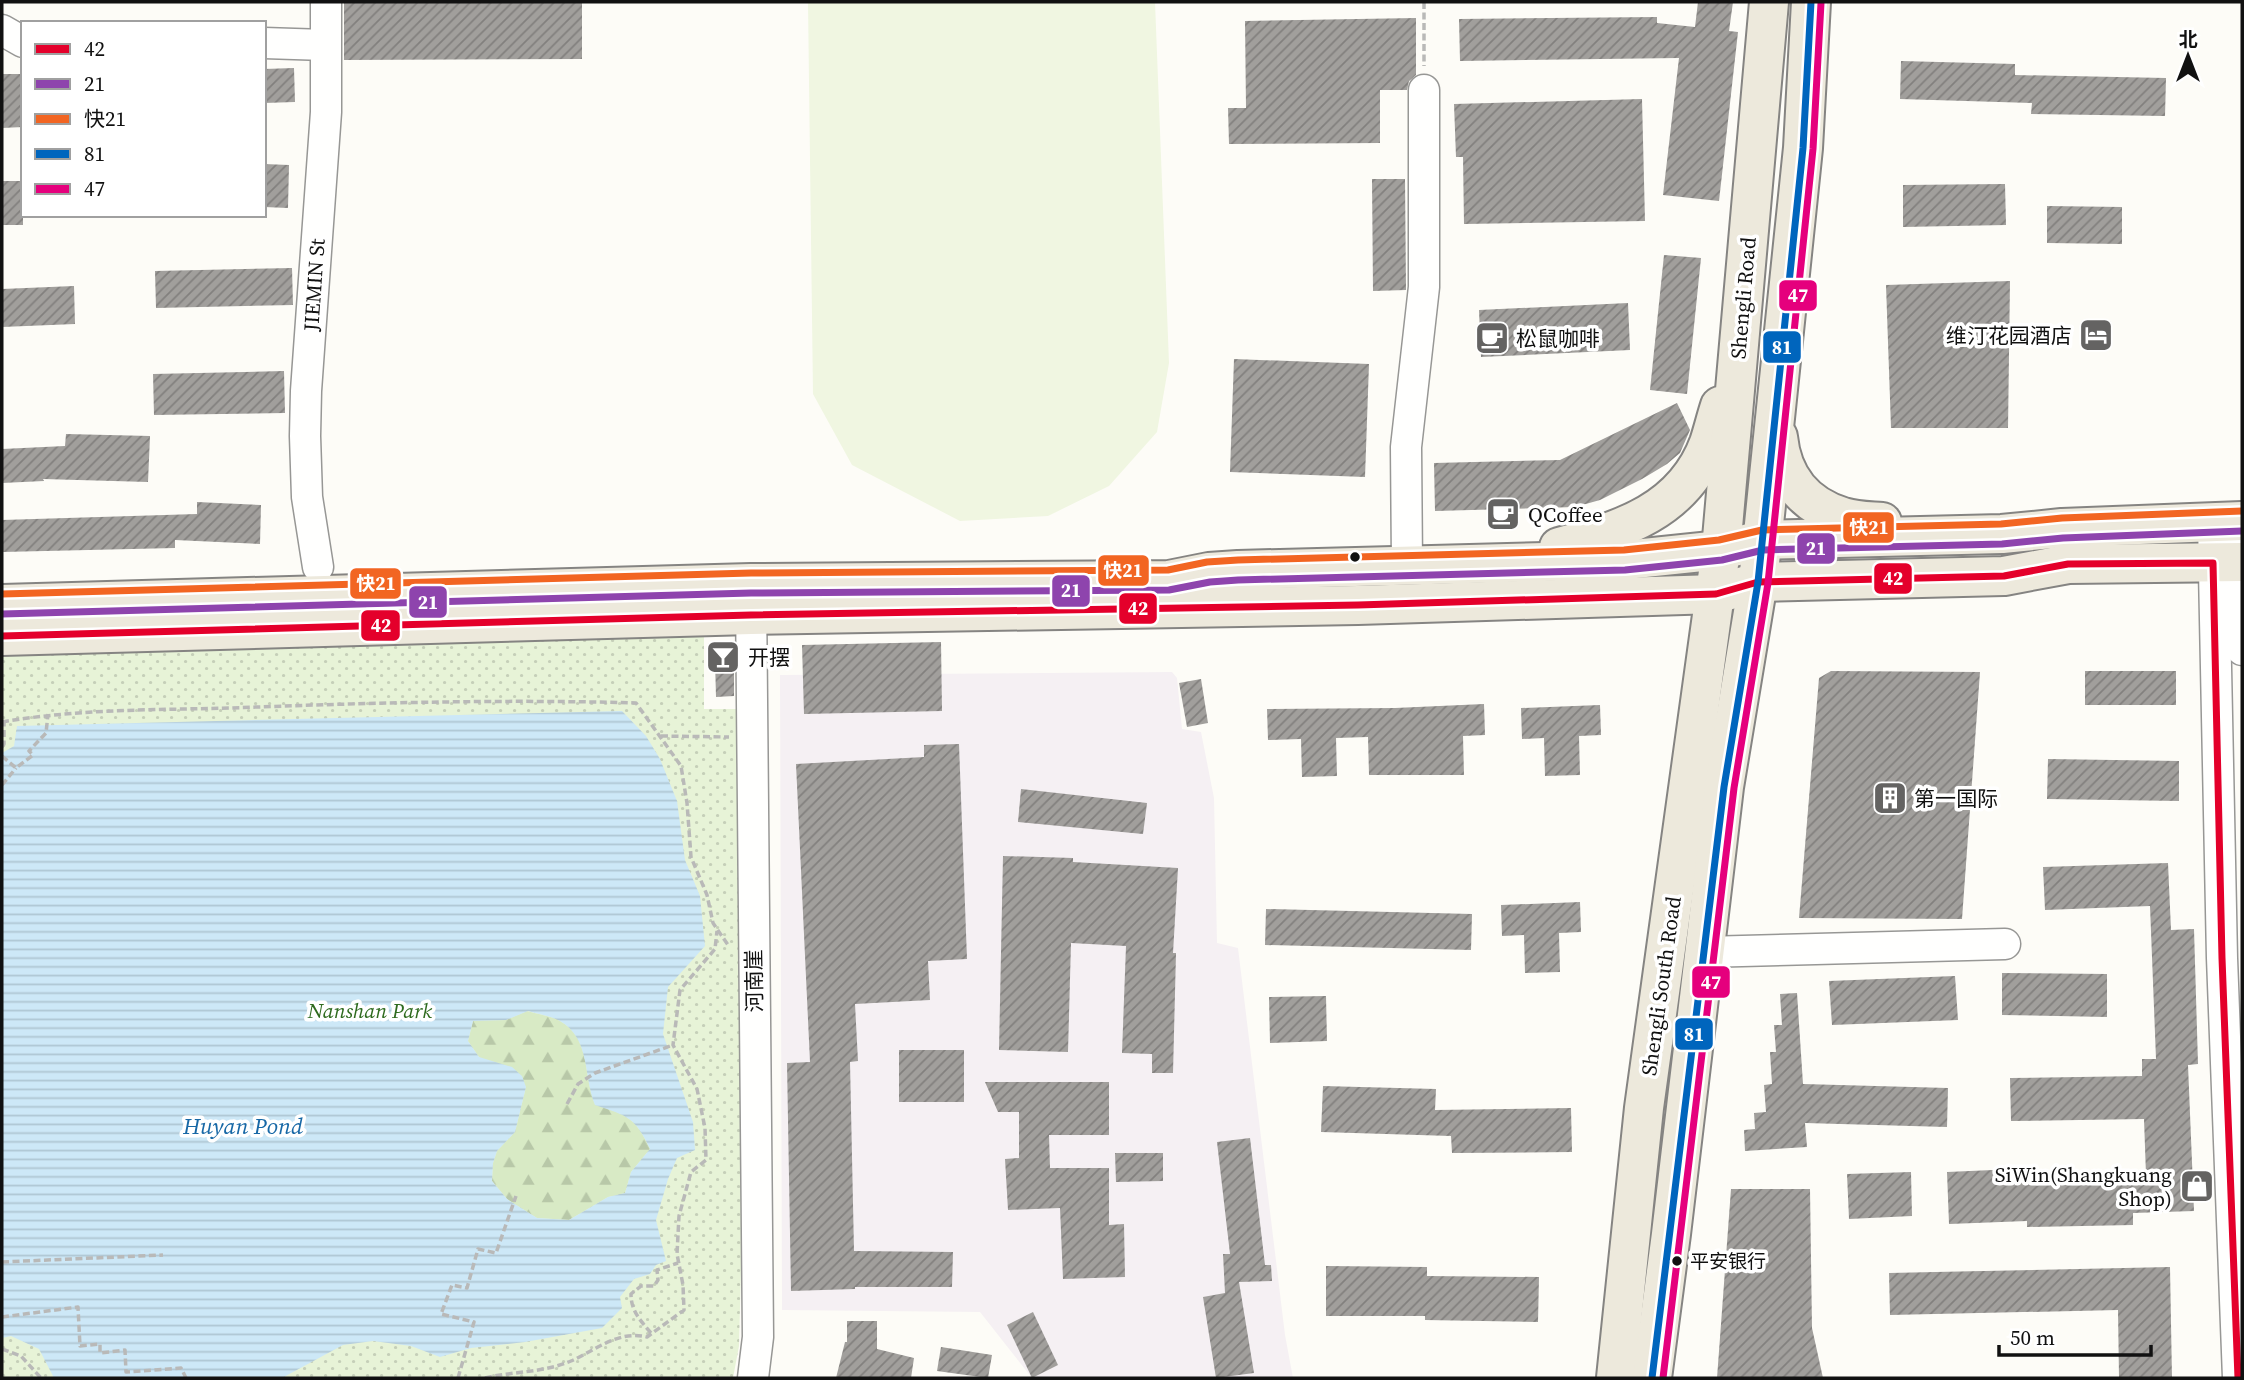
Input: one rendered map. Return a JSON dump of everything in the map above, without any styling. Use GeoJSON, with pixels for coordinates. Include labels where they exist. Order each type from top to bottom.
{"type":"FeatureCollection","features":[{"type":"Feature","properties":{"kind":"main road","name":"Shengli Road"},"geometry":{"type":"LineString","coordinates":[[1716,594],[1769,2]]}},
{"type":"Feature","properties":{"kind":"main road","name":"Shengli Road"},"geometry":{"type":"LineString","coordinates":[[1762,540],[1803,148],[1811,2]]}},
{"type":"Feature","properties":{"kind":"main road"},"geometry":{"type":"LineString","coordinates":[[1467,563],[1545,551],[1611,533],[1661,508],[1690,480],[1709,444],[1740,337]]}},
{"type":"Feature","properties":{"kind":"main road"},"geometry":{"type":"LineString","coordinates":[[1776,411],[1779,448],[1785,471],[1796,487],[1815,504],[1844,517],[1977,535]]}},
{"type":"Feature","properties":{"kind":"main road"},"geometry":{"type":"LineString","coordinates":[[1239,589],[1407,565],[1625,560],[1721,550],[1762,540],[1977,535],[2062,528],[2232,522]]}},
{"type":"Feature","properties":{"kind":"main road","name":"Shengli South Road"},"geometry":{"type":"LineString","coordinates":[[1652,1378],[1724,787],[1758,582],[1762,540]]}},
{"type":"Feature","properties":{"kind":"main road"},"geometry":{"type":"LineString","coordinates":[[2,636],[1169,580],[1209,572],[1239,589],[1716,594],[1758,582],[2004,576],[2068,564],[2231,562]]}},
{"type":"Feature","properties":{"kind":"main road","name":"Shengli South Road"},"geometry":{"type":"LineString","coordinates":[[1616,1378],[1644,1108],[1716,594]]}},
{"type":"Feature","properties":{"kind":"main road"},"geometry":{"type":"LineString","coordinates":[[2,604],[751,599]]}},
{"type":"Feature","properties":{"kind":"street","name":"JIEMIN St"},"geometry":{"type":"LineString","coordinates":[[318,567],[307,497],[304,436],[326,112],[326,2]]}},
{"type":"Feature","properties":{"kind":"street"},"geometry":{"type":"LineString","coordinates":[[2,30],[21,41]]}},
{"type":"Feature","properties":{"kind":"street"},"geometry":{"type":"LineString","coordinates":[[266,43],[325,45]]}},
{"type":"Feature","properties":{"kind":"street"},"geometry":{"type":"LineString","coordinates":[[1407,565],[1406,447],[1424,287],[1424,90]]}},
{"type":"Feature","properties":{"kind":"street"},"geometry":{"type":"LineString","coordinates":[[2232,522],[2232,957],[2238,1378]]}},
{"type":"Feature","properties":{"kind":"street"},"geometry":{"type":"LineString","coordinates":[[2231,562],[2242,650]]}},
{"type":"Feature","properties":{"kind":"street","name":"河南崖"},"geometry":{"type":"LineString","coordinates":[[751,599],[758,1337],[753,1378]]}},
{"type":"Feature","properties":{"kind":"street"},"geometry":{"type":"LineString","coordinates":[[1704,952],[2005,944]]}},
{"type":"Feature","properties":{"kind":"path"},"geometry":{"type":"LineString","coordinates":[[1424,2],[1424,90]]}},
{"type":"Feature","properties":{"kind":"path"},"geometry":{"type":"LineString","coordinates":[[2,747],[3,722],[48,714],[288,705],[543,700],[636,703],[681,766],[691,858],[707,895],[713,923],[730,948],[754,959]]}},
{"type":"Feature","properties":{"kind":"path"},"geometry":{"type":"LineString","coordinates":[[2,785],[16,768],[33,755],[29,751],[46,733],[48,714]]}},
{"type":"Feature","properties":{"kind":"path"},"geometry":{"type":"LineString","coordinates":[[662,736],[752,737]]}},
{"type":"Feature","properties":{"kind":"path"},"geometry":{"type":"LineString","coordinates":[[2,756],[16,768]]}},
{"type":"Feature","properties":{"kind":"path"},"geometry":{"type":"LineString","coordinates":[[485,1378],[512,1372],[541,1371],[571,1361],[602,1343],[634,1334],[647,1337],[684,1310],[683,1285],[677,1254],[679,1216],[691,1172],[706,1160],[705,1128],[697,1089],[673,1045],[680,990],[715,949],[717,929]]}},
{"type":"Feature","properties":{"kind":"path"},"geometry":{"type":"LineString","coordinates":[[567,1104],[578,1084],[595,1073],[673,1045]]}},
{"type":"Feature","properties":{"kind":"path"},"geometry":{"type":"LineString","coordinates":[[458,1378],[474,1322],[441,1314],[452,1285],[467,1288],[478,1250],[496,1253],[516,1196]]}},
{"type":"Feature","properties":{"kind":"path"},"geometry":{"type":"LineString","coordinates":[[2,1262],[163,1255]]}},
{"type":"Feature","properties":{"kind":"path"},"geometry":{"type":"LineString","coordinates":[[651,1334],[636,1315],[631,1304],[631,1294],[641,1286],[654,1286],[658,1280],[657,1270],[678,1263]]}},
{"type":"Feature","properties":{"kind":"path"},"geometry":{"type":"LineString","coordinates":[[2,1317],[78,1307],[80,1346],[100,1344],[100,1353],[125,1350],[126,1372],[181,1368],[186,1378]]}},
{"type":"Feature","properties":{"kind":"path"},"geometry":{"type":"LineString","coordinates":[[2,1349],[21,1356],[41,1378]]}},
{"type":"Feature","properties":{"kind":"shaded area"},"geometry":{"type":"Polygon","coordinates":[[[1172,672],[1177,678],[1182,729],[1201,732],[1214,798],[1217,943],[1238,948],[1285,1335],[1293,1378],[1032,1378],[980,1312],[782,1310],[780,675],[1172,672]]]}},
{"type":"Feature","properties":{"kind":"green space"},"geometry":{"type":"Polygon","coordinates":[[[808,2],[1155,2],[1169,363],[1157,432],[1109,486],[1048,516],[960,521],[852,465],[813,394],[808,2]]]}},
{"type":"Feature","properties":{"kind":"green space","name":"Huyan Pond"},"geometry":{"type":"Polygon","coordinates":[[[704,633],[704,709],[740,709],[742,1231],[739,1346],[733,1378],[2,1378],[2,651],[704,633]]]}},
{"type":"Feature","properties":{"kind":"green space"},"geometry":{"type":"Polygon","coordinates":[[[527,1011],[556,1019],[570,1028],[582,1047],[595,1104],[629,1119],[640,1130],[650,1149],[631,1172],[625,1193],[608,1197],[569,1220],[537,1218],[507,1199],[492,1181],[497,1151],[515,1132],[526,1087],[479,1057],[468,1041],[473,1021],[506,1020],[527,1011]]]}},
{"type":"Feature","properties":{"kind":"water","name":"Huyan Pond"},"geometry":{"type":"Polygon","coordinates":[[[622,711],[646,736],[660,759],[677,801],[685,860],[700,896],[705,946],[668,987],[663,1034],[693,1122],[695,1150],[677,1158],[656,1220],[666,1261],[656,1265],[650,1274],[634,1279],[620,1297],[622,1308],[602,1328],[525,1342],[471,1348],[440,1357],[411,1346],[373,1341],[343,1345],[282,1378],[54,1378],[39,1349],[11,1336],[2,1338],[2,753],[14,746],[17,726],[622,711]],[[528,1011],[506,1020],[473,1021],[468,1041],[479,1057],[512,1067],[522,1076],[526,1087],[515,1132],[497,1151],[492,1181],[507,1199],[537,1218],[569,1220],[608,1197],[625,1193],[631,1172],[650,1149],[640,1130],[629,1119],[595,1105],[582,1048],[570,1029],[556,1019],[528,1011]]]}},
{"type":"Feature","properties":{"kind":"building"},"geometry":{"type":"Polygon","coordinates":[[[344,2],[582,2],[582,59],[344,60],[344,2]]]}},
{"type":"Feature","properties":{"kind":"building"},"geometry":{"type":"Polygon","coordinates":[[[1698,2],[1733,2],[1729,31],[1738,32],[1719,201],[1663,195],[1679,58],[1460,61],[1459,19],[1657,17],[1657,23],[1695,27],[1698,2]]]}},
{"type":"Feature","properties":{"kind":"building"},"geometry":{"type":"Polygon","coordinates":[[[1416,18],[1416,75],[1409,81],[1407,90],[1380,90],[1380,143],[1229,144],[1228,108],[1246,108],[1245,21],[1416,18]]]}},
{"type":"Feature","properties":{"kind":"building"},"geometry":{"type":"Polygon","coordinates":[[[1901,61],[2015,64],[2015,75],[2166,78],[2165,116],[2031,114],[2032,103],[1900,99],[1901,61]]]}},
{"type":"Feature","properties":{"kind":"building"},"geometry":{"type":"Polygon","coordinates":[[[294,68],[295,102],[266,103],[266,69],[294,68]]]}},
{"type":"Feature","properties":{"kind":"building"},"geometry":{"type":"Polygon","coordinates":[[[2,74],[21,74],[21,127],[2,128],[2,74]]]}},
{"type":"Feature","properties":{"kind":"building"},"geometry":{"type":"Polygon","coordinates":[[[1642,99],[1645,221],[1464,224],[1463,157],[1456,157],[1454,104],[1642,99]]]}},
{"type":"Feature","properties":{"kind":"building"},"geometry":{"type":"Polygon","coordinates":[[[266,164],[289,165],[288,208],[266,207],[266,164]]]}},
{"type":"Feature","properties":{"kind":"building"},"geometry":{"type":"Polygon","coordinates":[[[1372,179],[1405,179],[1406,290],[1373,291],[1372,179]]]}},
{"type":"Feature","properties":{"kind":"building"},"geometry":{"type":"Polygon","coordinates":[[[2,181],[21,181],[23,225],[2,225],[2,181]]]}},
{"type":"Feature","properties":{"kind":"building"},"geometry":{"type":"Polygon","coordinates":[[[2005,184],[2006,225],[1903,227],[1903,185],[2005,184]]]}},
{"type":"Feature","properties":{"kind":"building"},"geometry":{"type":"Polygon","coordinates":[[[2047,206],[2122,207],[2122,244],[2047,243],[2047,206]]]}},
{"type":"Feature","properties":{"kind":"building"},"geometry":{"type":"Polygon","coordinates":[[[1664,255],[1701,258],[1687,394],[1650,390],[1664,255]]]}},
{"type":"Feature","properties":{"kind":"building"},"geometry":{"type":"Polygon","coordinates":[[[292,268],[293,305],[156,308],[155,271],[292,268]]]}},
{"type":"Feature","properties":{"kind":"building"},"geometry":{"type":"Polygon","coordinates":[[[2010,281],[2008,428],[1891,428],[1886,285],[2010,281]]]}},
{"type":"Feature","properties":{"kind":"building"},"geometry":{"type":"Polygon","coordinates":[[[74,286],[75,324],[2,327],[2,289],[74,286]]]}},
{"type":"Feature","properties":{"kind":"building"},"geometry":{"type":"Polygon","coordinates":[[[1628,303],[1630,350],[1481,357],[1479,310],[1628,303]]]}},
{"type":"Feature","properties":{"kind":"building"},"geometry":{"type":"Polygon","coordinates":[[[1234,359],[1369,364],[1365,477],[1230,472],[1234,359]]]}},
{"type":"Feature","properties":{"kind":"building"},"geometry":{"type":"Polygon","coordinates":[[[284,371],[285,413],[154,415],[153,374],[284,371]]]}},
{"type":"Feature","properties":{"kind":"building"},"geometry":{"type":"Polygon","coordinates":[[[1677,403],[1690,430],[1680,453],[1642,479],[1600,500],[1575,507],[1435,511],[1434,463],[1560,460],[1677,403]]]}},
{"type":"Feature","properties":{"kind":"building"},"geometry":{"type":"Polygon","coordinates":[[[66,434],[150,436],[148,482],[43,479],[44,481],[2,483],[2,449],[65,446],[66,434]]]}},
{"type":"Feature","properties":{"kind":"building"},"geometry":{"type":"Polygon","coordinates":[[[197,502],[261,505],[260,544],[175,540],[175,548],[2,552],[2,520],[197,514],[197,502]]]}},
{"type":"Feature","properties":{"kind":"building"},"geometry":{"type":"Polygon","coordinates":[[[941,642],[942,711],[804,714],[802,645],[941,642]]]}},
{"type":"Feature","properties":{"kind":"building"},"geometry":{"type":"Polygon","coordinates":[[[715,660],[734,660],[734,696],[716,697],[715,660]]]}},
{"type":"Feature","properties":{"kind":"building","name":"第一国际"},"geometry":{"type":"Polygon","coordinates":[[[1831,671],[1980,672],[1962,919],[1799,918],[1819,678],[1831,671]]]}},
{"type":"Feature","properties":{"kind":"building"},"geometry":{"type":"Polygon","coordinates":[[[2085,671],[2176,671],[2176,705],[2085,705],[2085,671]]]}},
{"type":"Feature","properties":{"kind":"building"},"geometry":{"type":"Polygon","coordinates":[[[1201,679],[1208,723],[1187,727],[1179,683],[1201,679]]]}},
{"type":"Feature","properties":{"kind":"building"},"geometry":{"type":"Polygon","coordinates":[[[1484,704],[1485,735],[1463,736],[1464,775],[1369,775],[1368,737],[1336,738],[1337,776],[1302,777],[1301,739],[1268,740],[1267,709],[1484,704]]]}},
{"type":"Feature","properties":{"kind":"building"},"geometry":{"type":"Polygon","coordinates":[[[1600,705],[1601,735],[1579,736],[1580,775],[1545,776],[1544,738],[1522,739],[1521,708],[1600,705]]]}},
{"type":"Feature","properties":{"kind":"building"},"geometry":{"type":"Polygon","coordinates":[[[959,744],[967,959],[928,961],[930,1000],[855,1004],[858,1061],[850,1062],[854,1251],[953,1252],[952,1287],[855,1287],[791,1291],[787,1063],[810,1062],[796,764],[924,757],[924,745],[959,744]]]}},
{"type":"Feature","properties":{"kind":"building"},"geometry":{"type":"Polygon","coordinates":[[[2048,759],[2179,761],[2179,801],[2047,799],[2048,759]]]}},
{"type":"Feature","properties":{"kind":"building"},"geometry":{"type":"Polygon","coordinates":[[[1021,789],[1147,803],[1143,834],[1018,822],[1021,789]]]}},
{"type":"Feature","properties":{"kind":"building"},"geometry":{"type":"Polygon","coordinates":[[[1003,856],[1073,858],[1073,862],[1178,868],[1173,953],[1176,953],[1173,1073],[1152,1073],[1152,1054],[1122,1053],[1126,946],[1071,943],[1068,1052],[999,1050],[1003,856]]]}},
{"type":"Feature","properties":{"kind":"building"},"geometry":{"type":"Polygon","coordinates":[[[2168,863],[2171,930],[2194,929],[2198,1064],[2188,1065],[2194,1211],[2133,1213],[2133,1225],[2027,1227],[2027,1221],[1949,1224],[1947,1172],[2016,1169],[2016,1177],[2146,1175],[2144,1119],[2011,1121],[2010,1078],[2142,1076],[2142,1059],[2156,1059],[2150,906],[2045,910],[2043,867],[2168,863]]]}},
{"type":"Feature","properties":{"kind":"building"},"geometry":{"type":"Polygon","coordinates":[[[1580,902],[1581,932],[1559,933],[1560,972],[1525,973],[1524,935],[1502,936],[1501,905],[1580,902]]]}},
{"type":"Feature","properties":{"kind":"building"},"geometry":{"type":"Polygon","coordinates":[[[1266,909],[1472,914],[1471,950],[1265,945],[1266,909]]]}},
{"type":"Feature","properties":{"kind":"building"},"geometry":{"type":"Polygon","coordinates":[[[2002,973],[2107,974],[2107,1017],[2002,1015],[2002,973]]]}},
{"type":"Feature","properties":{"kind":"building"},"geometry":{"type":"Polygon","coordinates":[[[1955,976],[1958,1020],[1832,1025],[1829,981],[1955,976]]]}},
{"type":"Feature","properties":{"kind":"building"},"geometry":{"type":"Polygon","coordinates":[[[1797,993],[1803,1084],[1948,1088],[1947,1127],[1805,1123],[1807,1147],[1745,1151],[1744,1130],[1755,1129],[1754,1113],[1766,1112],[1764,1085],[1772,1084],[1770,1052],[1776,1052],[1774,1025],[1782,1025],[1780,994],[1797,993]]]}},
{"type":"Feature","properties":{"kind":"building"},"geometry":{"type":"Polygon","coordinates":[[[1326,996],[1327,1041],[1270,1043],[1269,997],[1326,996]]]}},
{"type":"Feature","properties":{"kind":"building"},"geometry":{"type":"Polygon","coordinates":[[[899,1050],[964,1050],[964,1102],[899,1102],[899,1050]]]}},
{"type":"Feature","properties":{"kind":"building"},"geometry":{"type":"Polygon","coordinates":[[[985,1082],[1109,1082],[1109,1135],[1049,1135],[1050,1168],[1109,1168],[1109,1225],[1124,1224],[1125,1277],[1063,1279],[1060,1208],[1008,1210],[1005,1159],[1019,1158],[1019,1112],[998,1112],[985,1082]]]}},
{"type":"Feature","properties":{"kind":"building"},"geometry":{"type":"Polygon","coordinates":[[[1323,1086],[1436,1089],[1435,1110],[1571,1108],[1572,1152],[1452,1153],[1451,1136],[1321,1132],[1323,1086]]]}},
{"type":"Feature","properties":{"kind":"building"},"geometry":{"type":"Polygon","coordinates":[[[1250,1138],[1265,1265],[1271,1265],[1272,1281],[1239,1282],[1254,1373],[1216,1378],[1203,1297],[1225,1293],[1223,1254],[1230,1254],[1217,1142],[1250,1138]]]}},
{"type":"Feature","properties":{"kind":"building"},"geometry":{"type":"Polygon","coordinates":[[[1115,1153],[1163,1153],[1163,1181],[1116,1182],[1115,1153]]]}},
{"type":"Feature","properties":{"kind":"building"},"geometry":{"type":"Polygon","coordinates":[[[1911,1172],[1912,1216],[1849,1219],[1847,1174],[1911,1172]]]}},
{"type":"Feature","properties":{"kind":"building"},"geometry":{"type":"Polygon","coordinates":[[[1731,1189],[1810,1189],[1812,1328],[1823,1378],[1717,1378],[1731,1189]]]}},
{"type":"Feature","properties":{"kind":"building"},"geometry":{"type":"Polygon","coordinates":[[[1326,1266],[1427,1267],[1427,1276],[1539,1277],[1538,1322],[1425,1320],[1425,1316],[1326,1316],[1326,1266]]]}},
{"type":"Feature","properties":{"kind":"building"},"geometry":{"type":"Polygon","coordinates":[[[2170,1267],[2172,1378],[2119,1378],[2118,1310],[1890,1315],[1889,1273],[2170,1267]]]}},
{"type":"Feature","properties":{"kind":"building"},"geometry":{"type":"Polygon","coordinates":[[[1033,1312],[1058,1365],[1032,1378],[1007,1325],[1033,1312]]]}},
{"type":"Feature","properties":{"kind":"building"},"geometry":{"type":"Polygon","coordinates":[[[847,1321],[877,1321],[877,1349],[914,1358],[911,1378],[836,1378],[847,1342],[847,1321]]]}},
{"type":"Feature","properties":{"kind":"building"},"geometry":{"type":"Polygon","coordinates":[[[941,1347],[992,1355],[988,1378],[937,1371],[941,1347]]]}},
{"type":"Feature","properties":{"kind":"transit line","name":"81"},"geometry":{"type":"LineString","coordinates":[[1652,1378],[1724,787],[1758,582],[1803,148],[1811,2]]}},
{"type":"Feature","properties":{"kind":"transit line","name":"47"},"geometry":{"type":"LineString","coordinates":[[1663,1378],[1734,788],[1768,583],[1813,149],[1821,3]]}},
{"type":"Feature","properties":{"kind":"transit line","name":"快21"},"geometry":{"type":"LineString","coordinates":[[2,594],[751,573],[1168,570],[1207,562],[1238,560],[1624,550],[1719,540],[1762,530],[2001,524],[2062,518],[2242,511]]}},
{"type":"Feature","properties":{"kind":"transit line","name":"21"},"geometry":{"type":"LineString","coordinates":[[2,614],[751,593],[1169,590],[1238,580],[1625,570],[1722,560],[1763,550],[2002,544],[2063,538],[2242,531]]}},
{"type":"Feature","properties":{"kind":"transit line","name":"42"},"geometry":{"type":"LineString","coordinates":[[2,636],[751,615],[1358,605],[1716,594],[1758,582],[2004,576],[2068,564],[2213,563],[2222,958],[2238,1378]]}},
{"type":"Feature","properties":{"kind":"place","name":"维汀花园酒店"},"geometry":{"type":"Point","coordinates":[2096,335]}},
{"type":"Feature","properties":{"kind":"place","name":"松鼠咖啡"},"geometry":{"type":"Point","coordinates":[1492,338]}},
{"type":"Feature","properties":{"kind":"place","name":"QCoffee"},"geometry":{"type":"Point","coordinates":[1503,514]}},
{"type":"Feature","properties":{"kind":"place","name":"开摆"},"geometry":{"type":"Point","coordinates":[723,657]}},
{"type":"Feature","properties":{"kind":"place","name":"第一国际"},"geometry":{"type":"Point","coordinates":[1890,798]}},
{"type":"Feature","properties":{"kind":"place","name":"SiWin(Shangkuang Shop)"},"geometry":{"type":"Point","coordinates":[2197,1186]}},
{"type":"Feature","properties":{"kind":"place","name":"平安银行"},"geometry":{"type":"Point","coordinates":[1677,1261]}},
{"type":"Feature","properties":{"kind":"park label","name":"Nanshan Park"},"geometry":{"type":"Point","coordinates":[370,1010]}}]}
